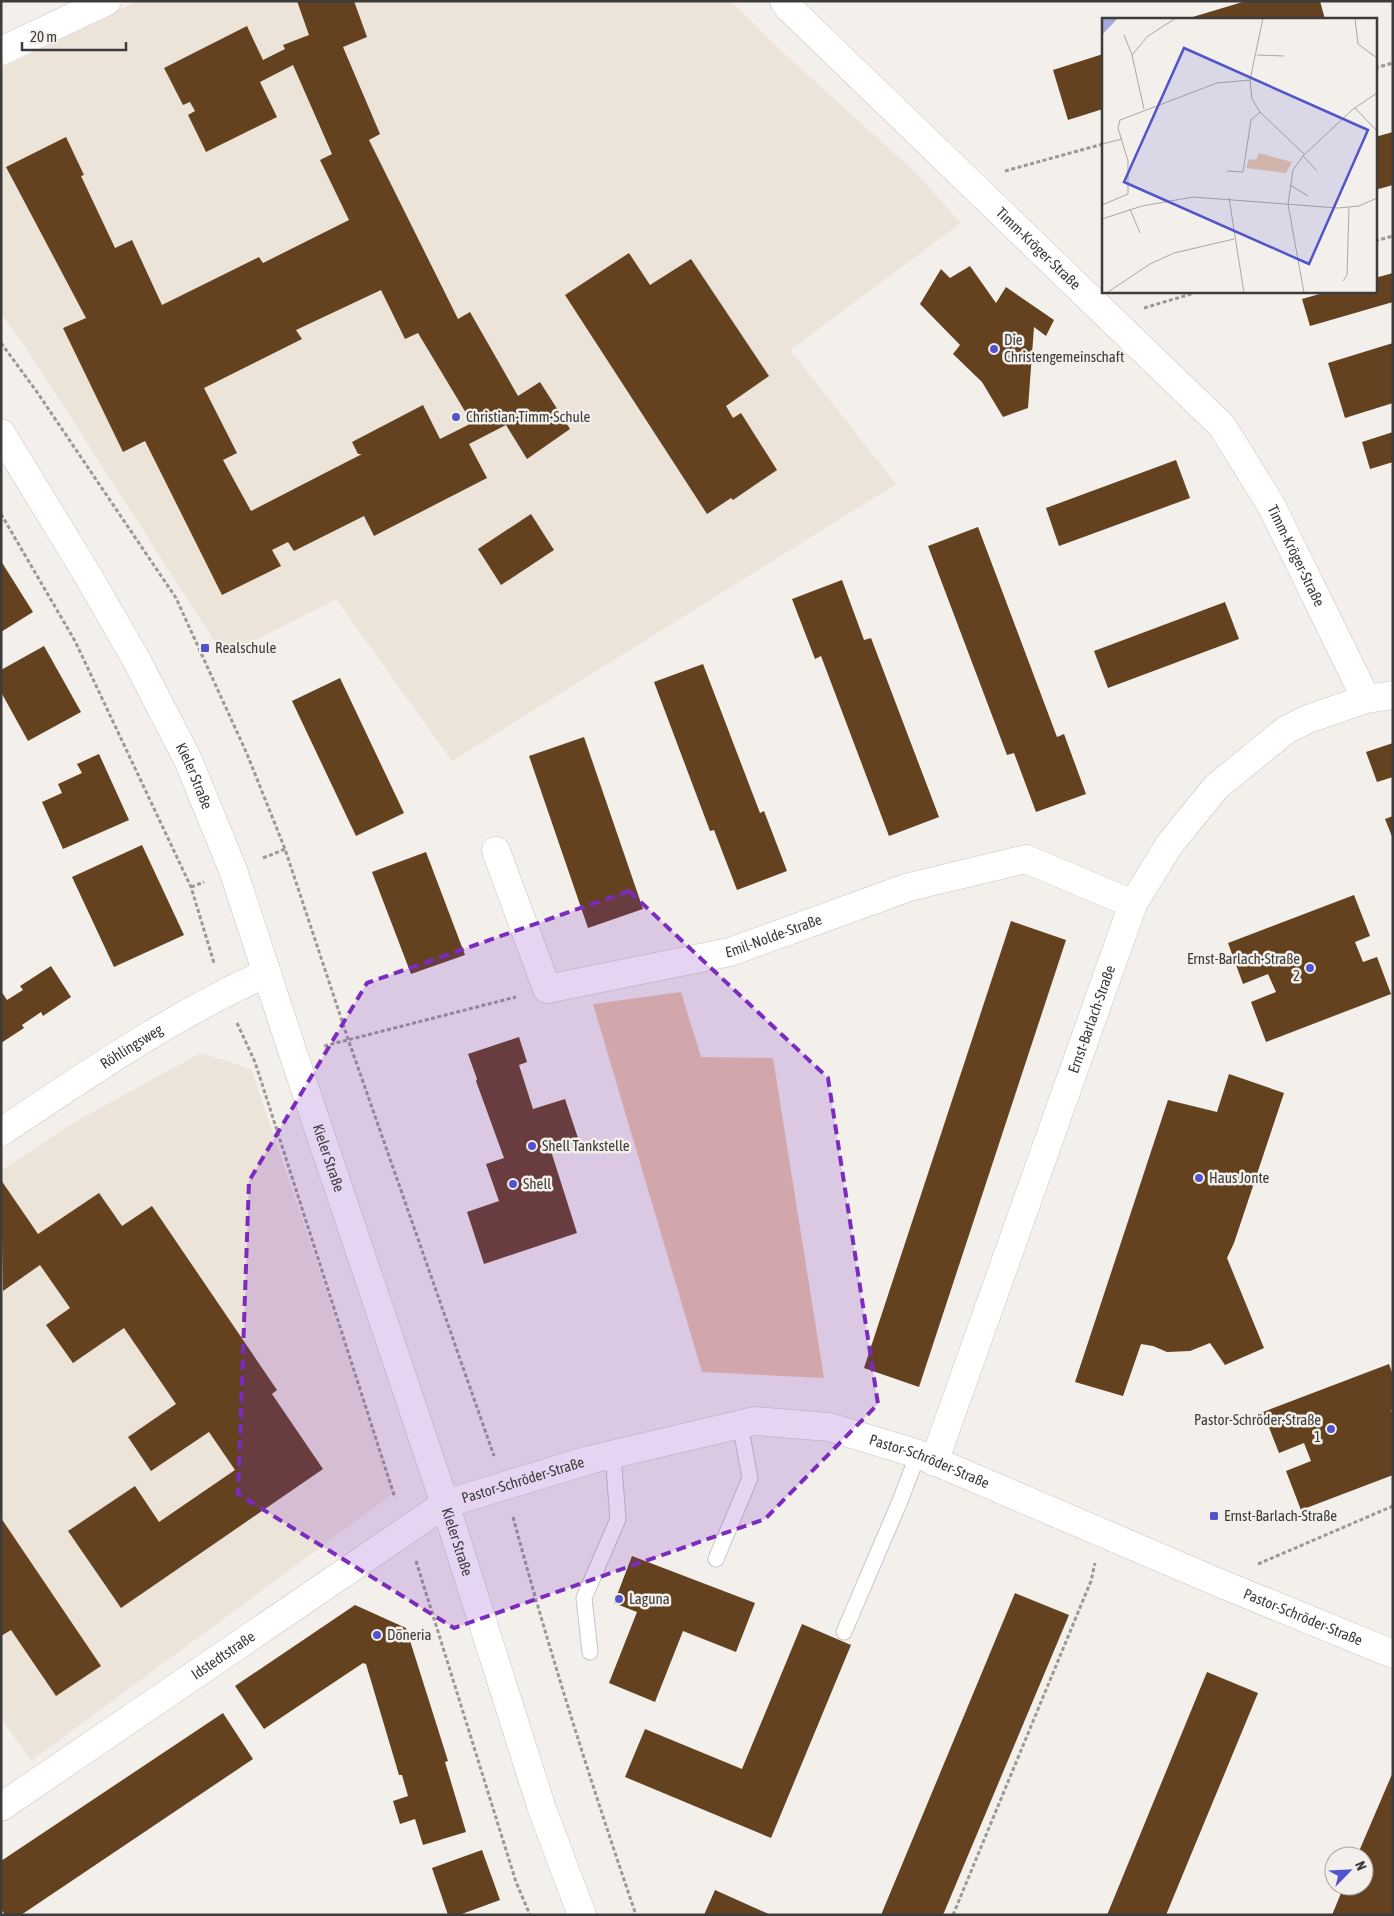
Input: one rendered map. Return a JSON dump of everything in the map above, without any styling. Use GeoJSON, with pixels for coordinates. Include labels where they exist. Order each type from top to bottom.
{"type":"FeatureCollection","features":[{"type":"Feature","properties":{"kind":"street"},"geometry":{"type":"LineString","coordinates":[[1,51],[107,1]]}},
{"type":"Feature","properties":{"kind":"street","name":"Timm-Kröger-Straße"},"geometry":{"type":"LineString","coordinates":[[784,1],[789,8],[1222,426],[1271,505],[1366,699]]}},
{"type":"Feature","properties":{"kind":"street","name":"Kieler Straße"},"geometry":{"type":"LineString","coordinates":[[1,433],[87,574],[137,661],[188,760],[233,870],[445,1504],[542,1810],[582,1915]]}},
{"type":"Feature","properties":{"kind":"street","name":"Ernst-Barlach-Straße"},"geometry":{"type":"LineString","coordinates":[[926,1458],[1133,904],[1169,845],[1216,787],[1286,730],[1308,719],[1366,699],[1393,696]]}},
{"type":"Feature","properties":{"kind":"street"},"geometry":{"type":"LineString","coordinates":[[496,851],[547,989]]}},
{"type":"Feature","properties":{"kind":"street","name":"Emil-Nolde-Straße"},"geometry":{"type":"LineString","coordinates":[[547,989],[730,952],[909,886],[1026,859],[1133,904]]}},
{"type":"Feature","properties":{"kind":"street","name":"Röhlingsweg"},"geometry":{"type":"LineString","coordinates":[[1,1132],[150,1035],[224,992],[268,973]]}},
{"type":"Feature","properties":{"kind":"street","name":"Pastor-Schröder-Straße"},"geometry":{"type":"LineString","coordinates":[[445,1504],[589,1460],[754,1421],[829,1427],[926,1458],[1217,1582],[1393,1654]]}},
{"type":"Feature","properties":{"kind":"street","name":"Idstedtstraße"},"geometry":{"type":"LineString","coordinates":[[1,1807],[445,1504]]}},
{"type":"Feature","properties":{"kind":"lane"},"geometry":{"type":"LineString","coordinates":[[716,1558],[750,1478],[740,1424]]}},
{"type":"Feature","properties":{"kind":"lane"},"geometry":{"type":"LineString","coordinates":[[590,1652],[584,1598],[618,1519],[613,1454]]}},
{"type":"Feature","properties":{"kind":"lane"},"geometry":{"type":"LineString","coordinates":[[844,1632],[900,1501],[926,1458]]}},
{"type":"Feature","properties":{"kind":"path"},"geometry":{"type":"LineString","coordinates":[[1376,68],[1393,63]]}},
{"type":"Feature","properties":{"kind":"path"},"geometry":{"type":"LineString","coordinates":[[969,181],[1102,144]]}},
{"type":"Feature","properties":{"kind":"path"},"geometry":{"type":"LineString","coordinates":[[1376,241],[1393,236]]}},
{"type":"Feature","properties":{"kind":"path"},"geometry":{"type":"LineString","coordinates":[[1110,318],[1198,292]]}},
{"type":"Feature","properties":{"kind":"path"},"geometry":{"type":"LineString","coordinates":[[1,343],[37,392],[176,598],[247,754],[285,849],[348,1040],[505,1486],[532,1590],[578,1743],[636,1915]]}},
{"type":"Feature","properties":{"kind":"path"},"geometry":{"type":"LineString","coordinates":[[1,514],[75,641],[191,887],[224,992],[255,1062],[406,1530],[516,1882],[530,1915]]}},
{"type":"Feature","properties":{"kind":"path"},"geometry":{"type":"LineString","coordinates":[[255,1062],[547,989]]}},
{"type":"Feature","properties":{"kind":"path"},"geometry":{"type":"LineString","coordinates":[[1217,1582],[1393,1506]]}},
{"type":"Feature","properties":{"kind":"path"},"geometry":{"type":"LineString","coordinates":[[953,1915],[1091,1581],[1103,1533]]}},
{"type":"Feature","properties":{"kind":"highlighted area"},"geometry":{"type":"Polygon","coordinates":[[[629,891],[828,1078],[878,1404],[765,1519],[454,1628],[238,1494],[249,1181],[367,983],[629,891]]]}},
{"type":"Feature","properties":{"kind":"shaded area","name":"Christian-Timm-Schule"},"geometry":{"type":"Polygon","coordinates":[[[138,1],[730,1],[790,59],[916,173],[961,223],[790,350],[896,484],[452,761],[336,599],[224,656],[23,343],[1,314],[1,68],[138,1]]]}},
{"type":"Feature","properties":{"kind":"shaded area"},"geometry":{"type":"Polygon","coordinates":[[[681,992],[701,1057],[773,1058],[824,1378],[702,1372],[593,1004],[681,992]]]}},
{"type":"Feature","properties":{"kind":"shaded area"},"geometry":{"type":"Polygon","coordinates":[[[201,1053],[251,1069],[395,1492],[31,1761],[1,1718],[1,1171],[73,1123],[201,1053]]]}},
{"type":"Feature","properties":{"kind":"building"},"geometry":{"type":"Polygon","coordinates":[[[297,1],[354,1],[367,37],[343,47],[380,134],[369,140],[458,319],[470,312],[518,396],[540,382],[570,429],[527,459],[506,425],[469,444],[487,478],[374,536],[364,516],[294,551],[288,542],[272,550],[281,566],[222,595],[145,441],[123,452],[63,328],[86,318],[6,167],[66,137],[84,175],[81,176],[115,248],[132,240],[162,305],[259,257],[263,263],[349,220],[320,160],[332,154],[293,65],[260,82],[277,117],[206,152],[188,115],[195,111],[190,102],[183,105],[164,68],[247,26],[263,60],[285,49],[283,45],[309,35],[297,1]],[[381,290],[296,330],[302,339],[204,388],[237,453],[223,460],[251,511],[362,454],[358,454],[352,442],[423,405],[440,439],[472,423],[418,333],[405,339],[381,290]]]}},
{"type":"Feature","properties":{"kind":"building"},"geometry":{"type":"Polygon","coordinates":[[[1246,1],[1320,1],[1325,18],[1189,18],[1246,1]]]}},
{"type":"Feature","properties":{"kind":"building"},"geometry":{"type":"Polygon","coordinates":[[[1102,54],[1102,109],[1068,120],[1053,70],[1102,54]]]}},
{"type":"Feature","properties":{"kind":"building"},"geometry":{"type":"Polygon","coordinates":[[[1393,132],[1393,185],[1376,190],[1376,137],[1393,132]]]}},
{"type":"Feature","properties":{"kind":"building"},"geometry":{"type":"Polygon","coordinates":[[[629,253],[650,285],[691,259],[769,376],[726,406],[733,418],[741,413],[777,470],[733,500],[731,498],[707,514],[565,295],[629,253]]]}},
{"type":"Feature","properties":{"kind":"building","name":"Die Christengemeinschaft"},"geometry":{"type":"Polygon","coordinates":[[[970,266],[996,303],[1006,287],[1054,320],[1046,336],[1034,327],[1028,408],[1003,417],[982,382],[953,354],[960,345],[920,304],[941,269],[950,278],[970,266]]]}},
{"type":"Feature","properties":{"kind":"building"},"geometry":{"type":"Polygon","coordinates":[[[1393,273],[1393,302],[1310,326],[1302,299],[1326,292],[1376,292],[1376,278],[1393,273]]]}},
{"type":"Feature","properties":{"kind":"building"},"geometry":{"type":"Polygon","coordinates":[[[1393,343],[1393,403],[1345,418],[1328,363],[1393,343]]]}},
{"type":"Feature","properties":{"kind":"building"},"geometry":{"type":"Polygon","coordinates":[[[1393,432],[1393,462],[1370,469],[1362,442],[1393,432]]]}},
{"type":"Feature","properties":{"kind":"building"},"geometry":{"type":"Polygon","coordinates":[[[1176,460],[1190,498],[1059,546],[1046,508],[1176,460]]]}},
{"type":"Feature","properties":{"kind":"building"},"geometry":{"type":"Polygon","coordinates":[[[531,514],[554,550],[501,585],[478,549],[531,514]]]}},
{"type":"Feature","properties":{"kind":"building"},"geometry":{"type":"Polygon","coordinates":[[[978,527],[1057,737],[1064,734],[1086,794],[1036,812],[1014,753],[1007,755],[928,546],[978,527]]]}},
{"type":"Feature","properties":{"kind":"building"},"geometry":{"type":"Polygon","coordinates":[[[1,561],[33,612],[1,632],[1,561]]]}},
{"type":"Feature","properties":{"kind":"building"},"geometry":{"type":"Polygon","coordinates":[[[842,580],[864,640],[871,638],[939,817],[889,836],[821,656],[815,659],[792,599],[842,580]]]}},
{"type":"Feature","properties":{"kind":"building"},"geometry":{"type":"Polygon","coordinates":[[[1225,602],[1239,639],[1108,688],[1094,651],[1225,602]]]}},
{"type":"Feature","properties":{"kind":"building"},"geometry":{"type":"Polygon","coordinates":[[[44,646],[81,712],[28,741],[1,692],[1,670],[44,646]]]}},
{"type":"Feature","properties":{"kind":"building"},"geometry":{"type":"Polygon","coordinates":[[[703,664],[760,813],[764,811],[787,871],[737,890],[714,830],[710,831],[654,682],[703,664]]]}},
{"type":"Feature","properties":{"kind":"building"},"geometry":{"type":"Polygon","coordinates":[[[340,678],[404,813],[356,836],[292,701],[340,678]]]}},
{"type":"Feature","properties":{"kind":"building"},"geometry":{"type":"Polygon","coordinates":[[[584,737],[643,909],[588,928],[529,756],[584,737]]]}},
{"type":"Feature","properties":{"kind":"building"},"geometry":{"type":"Polygon","coordinates":[[[1393,743],[1393,777],[1377,782],[1366,752],[1393,743]]]}},
{"type":"Feature","properties":{"kind":"building"},"geometry":{"type":"Polygon","coordinates":[[[99,754],[129,820],[63,849],[42,802],[62,793],[58,784],[82,773],[77,764],[99,754]]]}},
{"type":"Feature","properties":{"kind":"building"},"geometry":{"type":"Polygon","coordinates":[[[1393,816],[1393,839],[1385,819],[1393,816]]]}},
{"type":"Feature","properties":{"kind":"building"},"geometry":{"type":"Polygon","coordinates":[[[142,845],[184,935],[114,967],[72,877],[142,845]]]}},
{"type":"Feature","properties":{"kind":"building"},"geometry":{"type":"Polygon","coordinates":[[[426,852],[465,955],[411,974],[372,872],[426,852]]]}},
{"type":"Feature","properties":{"kind":"building","name":"Ernst-Barlach-Straße 2"},"geometry":{"type":"Polygon","coordinates":[[[1354,895],[1370,936],[1355,942],[1363,962],[1377,957],[1391,994],[1266,1042],[1251,1002],[1276,992],[1268,974],[1243,984],[1228,943],[1354,895]]]}},
{"type":"Feature","properties":{"kind":"building"},"geometry":{"type":"Polygon","coordinates":[[[1011,921],[1066,940],[919,1387],[864,1368],[1011,921]]]}},
{"type":"Feature","properties":{"kind":"building"},"geometry":{"type":"Polygon","coordinates":[[[51,966],[71,997],[43,1016],[41,1012],[22,1025],[24,1028],[1,1043],[1,991],[7,1000],[23,990],[20,986],[51,966]]]}},
{"type":"Feature","properties":{"kind":"building","name":"Shell Tankstelle"},"geometry":{"type":"Polygon","coordinates":[[[519,1037],[527,1062],[519,1065],[533,1109],[565,1099],[579,1141],[551,1151],[577,1233],[484,1264],[467,1212],[499,1201],[486,1164],[504,1158],[468,1054],[519,1037]]]}},
{"type":"Feature","properties":{"kind":"building","name":"Haus Jonte"},"geometry":{"type":"Polygon","coordinates":[[[1229,1074],[1284,1093],[1234,1243],[1227,1258],[1264,1348],[1225,1365],[1210,1343],[1190,1351],[1167,1352],[1153,1346],[1141,1344],[1123,1396],[1075,1382],[1168,1100],[1217,1112],[1229,1074]]]}},
{"type":"Feature","properties":{"kind":"building"},"geometry":{"type":"Polygon","coordinates":[[[1,1180],[38,1234],[99,1193],[122,1226],[152,1206],[277,1390],[272,1394],[323,1469],[121,1608],[68,1531],[135,1486],[159,1522],[235,1470],[209,1432],[151,1471],[128,1437],[176,1404],[124,1328],[73,1363],[46,1325],[70,1308],[40,1265],[3,1291],[1,1180]]]}},
{"type":"Feature","properties":{"kind":"building","name":"Pastor-Schröder-Straße 1"},"geometry":{"type":"Polygon","coordinates":[[[1389,1364],[1393,1375],[1393,1410],[1391,1410],[1393,1415],[1393,1475],[1301,1510],[1286,1471],[1311,1461],[1304,1443],[1279,1453],[1263,1412],[1389,1364]]]}},
{"type":"Feature","properties":{"kind":"building"},"geometry":{"type":"Polygon","coordinates":[[[1,1518],[101,1666],[56,1696],[11,1630],[1,1636],[1,1518]]]}},
{"type":"Feature","properties":{"kind":"building"},"geometry":{"type":"Polygon","coordinates":[[[632,1556],[755,1603],[736,1652],[683,1631],[655,1702],[609,1683],[637,1612],[614,1603],[632,1556]]]}},
{"type":"Feature","properties":{"kind":"building"},"geometry":{"type":"Polygon","coordinates":[[[1015,1593],[1069,1615],[943,1915],[881,1915],[1015,1593]]]}},
{"type":"Feature","properties":{"kind":"building"},"geometry":{"type":"Polygon","coordinates":[[[355,1605],[406,1628],[448,1761],[445,1762],[466,1832],[423,1845],[415,1819],[400,1824],[393,1801],[408,1796],[402,1775],[399,1775],[366,1664],[363,1663],[264,1729],[235,1686],[355,1605]]]}},
{"type":"Feature","properties":{"kind":"building"},"geometry":{"type":"Polygon","coordinates":[[[802,1624],[851,1645],[771,1838],[625,1777],[645,1729],[742,1769],[802,1624]]]}},
{"type":"Feature","properties":{"kind":"building"},"geometry":{"type":"Polygon","coordinates":[[[1207,1672],[1258,1693],[1166,1915],[1107,1915],[1207,1672]]]}},
{"type":"Feature","properties":{"kind":"building"},"geometry":{"type":"Polygon","coordinates":[[[223,1713],[253,1759],[21,1915],[5,1915],[1,1909],[1,1861],[223,1713]]]}},
{"type":"Feature","properties":{"kind":"building"},"geometry":{"type":"Polygon","coordinates":[[[1393,1772],[1393,1915],[1332,1915],[1340,1896],[1374,1896],[1374,1846],[1361,1846],[1393,1772]]]}},
{"type":"Feature","properties":{"kind":"building"},"geometry":{"type":"Polygon","coordinates":[[[482,1850],[500,1900],[459,1915],[448,1915],[432,1868],[482,1850]]]}},
{"type":"Feature","properties":{"kind":"building"},"geometry":{"type":"Polygon","coordinates":[[[715,1890],[771,1915],[704,1915],[715,1890]]]}},
{"type":"Feature","properties":{"kind":"place","name":"Die Christengemeinschaft"},"geometry":{"type":"Point","coordinates":[994,349]}},
{"type":"Feature","properties":{"kind":"place","name":"Christian-Timm-Schule"},"geometry":{"type":"Point","coordinates":[456,417]}},
{"type":"Feature","properties":{"kind":"place","name":"Realschule"},"geometry":{"type":"Point","coordinates":[205,648]}},
{"type":"Feature","properties":{"kind":"place","name":"Ernst-Barlach-Straße 2"},"geometry":{"type":"Point","coordinates":[1310,968]}},
{"type":"Feature","properties":{"kind":"place","name":"Shell Tankstelle"},"geometry":{"type":"Point","coordinates":[532,1146]}},
{"type":"Feature","properties":{"kind":"place","name":"Haus Jonte"},"geometry":{"type":"Point","coordinates":[1199,1178]}},
{"type":"Feature","properties":{"kind":"place","name":"Shell"},"geometry":{"type":"Point","coordinates":[513,1184]}},
{"type":"Feature","properties":{"kind":"place","name":"Pastor-Schröder-Straße 1"},"geometry":{"type":"Point","coordinates":[1331,1429]}},
{"type":"Feature","properties":{"kind":"place","name":"Ernst-Barlach-Straße"},"geometry":{"type":"Point","coordinates":[1214,1516]}},
{"type":"Feature","properties":{"kind":"place","name":"Laguna"},"geometry":{"type":"Point","coordinates":[619,1599]}},
{"type":"Feature","properties":{"kind":"place","name":"Döneria"},"geometry":{"type":"Point","coordinates":[377,1635]}}]}
